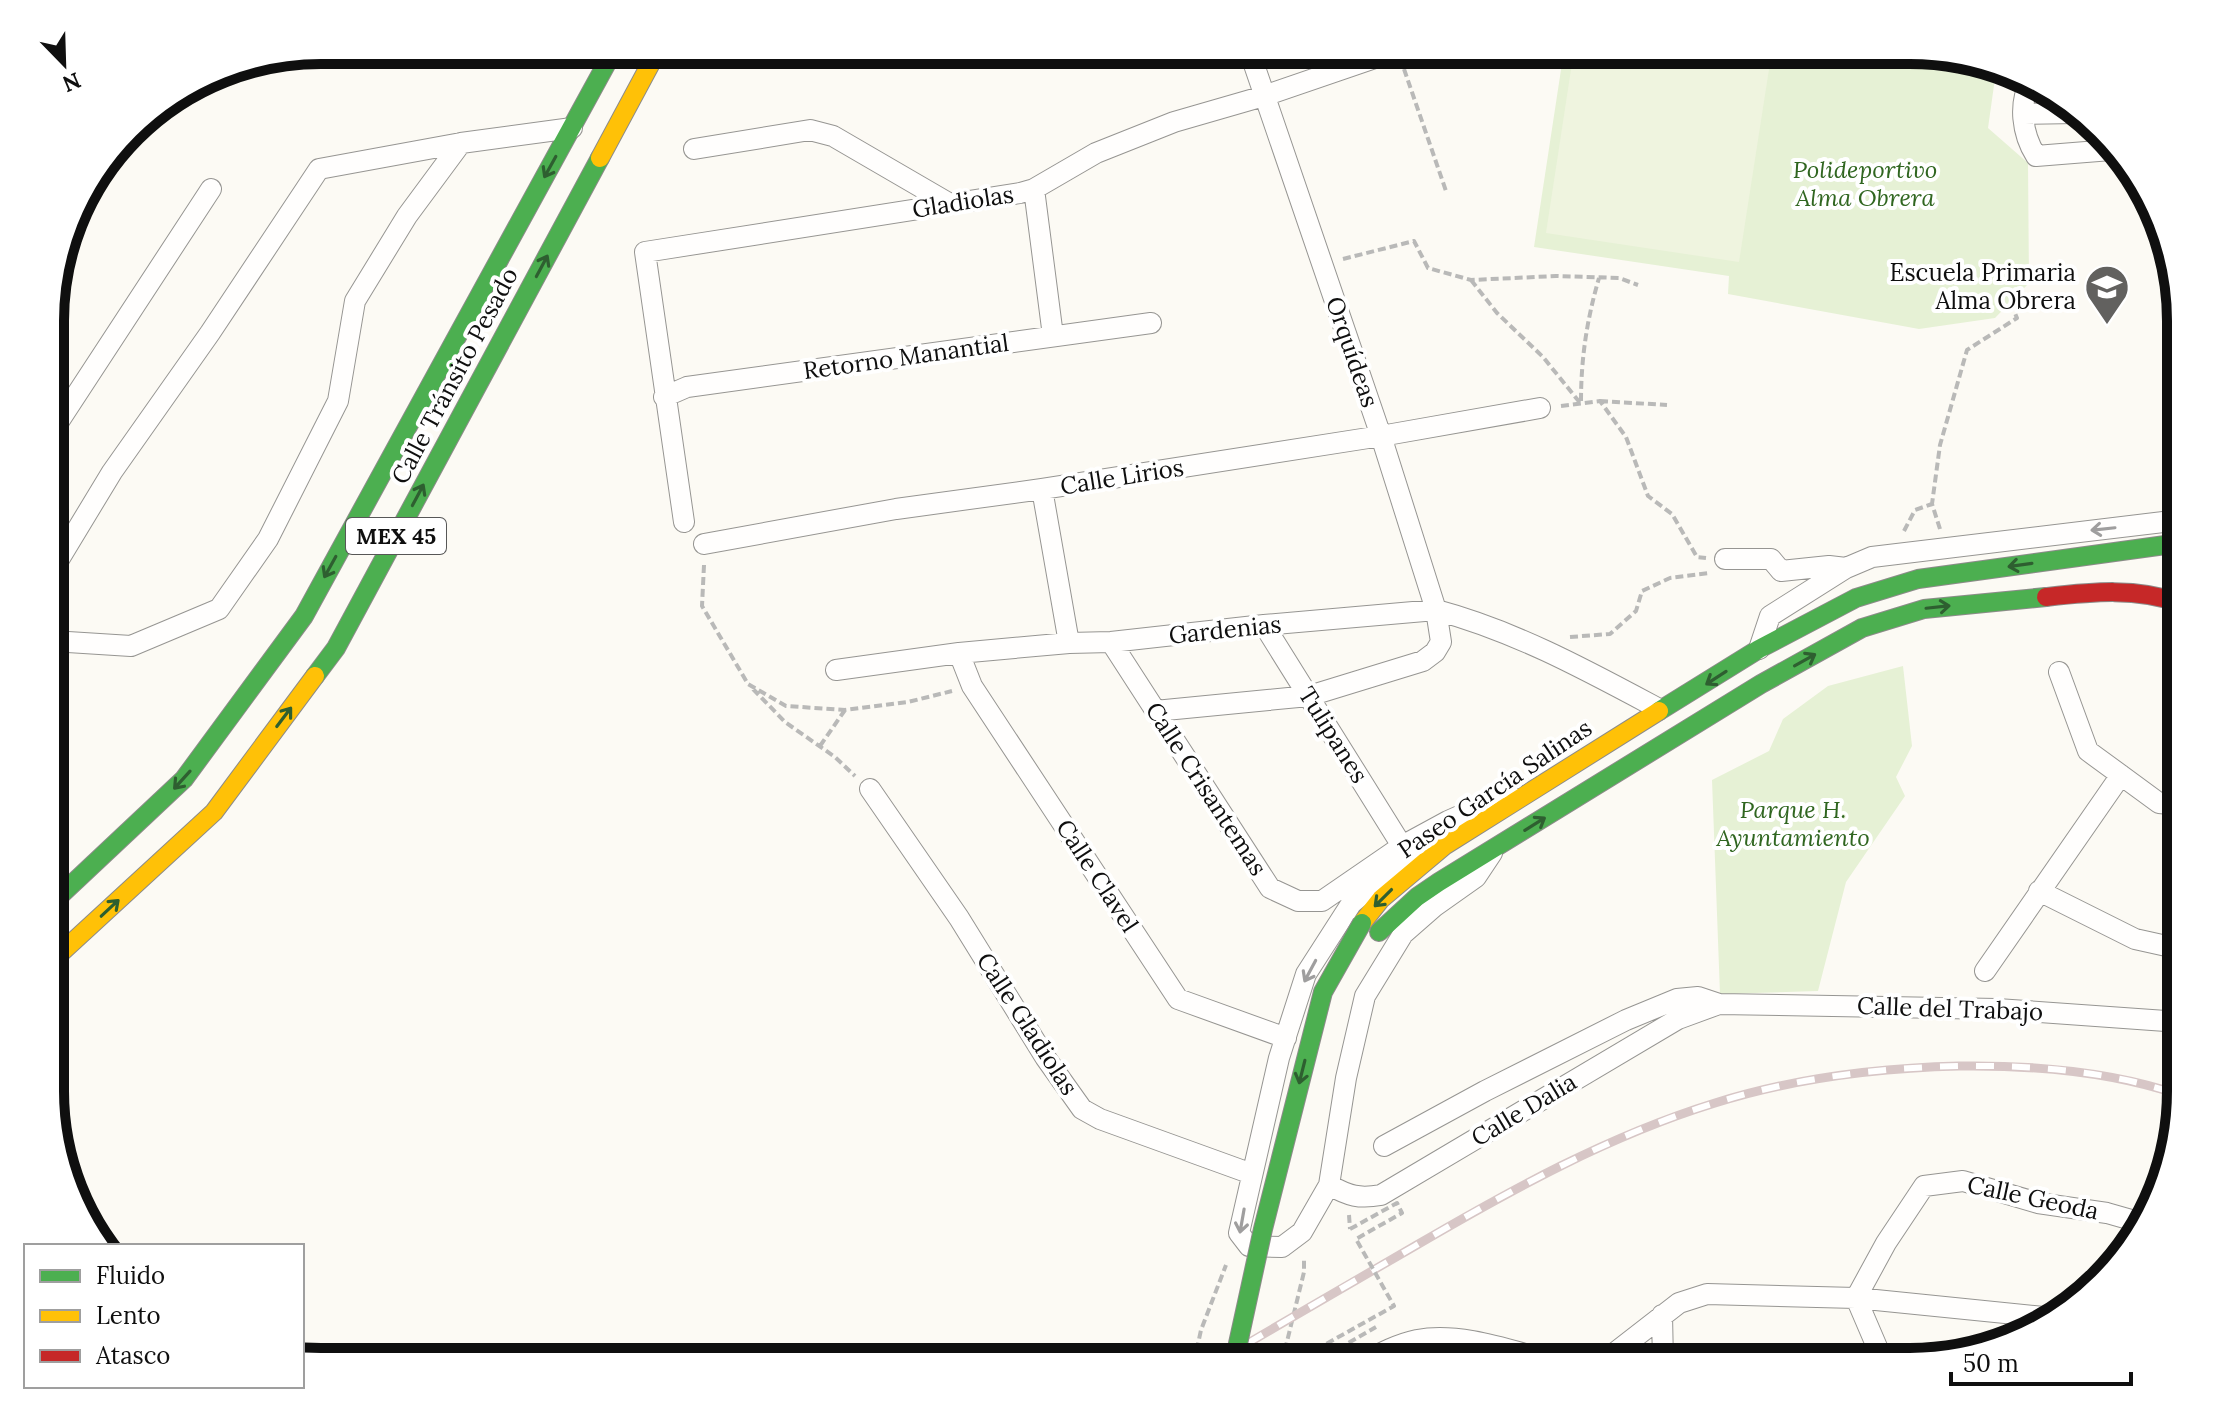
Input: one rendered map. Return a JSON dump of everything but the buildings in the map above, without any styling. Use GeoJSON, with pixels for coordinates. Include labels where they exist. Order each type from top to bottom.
{"type":"FeatureCollection","features":[{"type":"Feature","properties":{"kind":"main road","name":"Calle Tránsito Pesado"},"geometry":{"type":"LineString","coordinates":[[64,892],[184,779],[304,616],[606,64]]}},
{"type":"Feature","properties":{"kind":"main road","name":"Calle Tránsito Pesado"},"geometry":{"type":"LineString","coordinates":[[64,950],[214,812],[336,648],[650,64]]}},
{"type":"Feature","properties":{"kind":"main road","name":"Paseo García Salinas"},"geometry":{"type":"LineString","coordinates":[[1237,1347],[1263,1229],[1323,992],[1362,923],[1381,899],[1444,846],[1659,709],[1698,690],[1759,649],[1856,598],[1918,579],[2166,545]]}},
{"type":"Feature","properties":{"kind":"main road","name":"Paseo García Salinas"},"geometry":{"type":"LineString","coordinates":[[1273,1272],[1291,1223],[1331,1018],[1359,960],[1379,932],[1417,897],[1761,684],[1862,628],[1924,609],[2095,592],[2155,594],[2166,598]]}},
{"type":"Feature","properties":{"kind":"street","name":"Orquídeas"},"geometry":{"type":"LineString","coordinates":[[1254,64],[1381,436],[1436,610],[1441,642],[1435,652],[1423,661],[1309,696]]}},
{"type":"Feature","properties":{"kind":"street","name":"Gladiolas"},"geometry":{"type":"LineString","coordinates":[[664,397],[645,252],[1034,189],[1096,153],[1174,122],[1357,64]]}},
{"type":"Feature","properties":{"kind":"street"},"geometry":{"type":"LineString","coordinates":[[2025,91],[2023,95],[2028,143],[2036,156],[2102,151]]}},
{"type":"Feature","properties":{"kind":"street"},"geometry":{"type":"LineString","coordinates":[[2025,114],[2062,113]]}},
{"type":"Feature","properties":{"kind":"street"},"geometry":{"type":"LineString","coordinates":[[64,551],[112,472],[210,333],[319,169],[461,143],[572,128]]}},
{"type":"Feature","properties":{"kind":"street"},"geometry":{"type":"LineString","coordinates":[[694,149],[810,130],[833,136],[950,204]]}},
{"type":"Feature","properties":{"kind":"street"},"geometry":{"type":"LineString","coordinates":[[64,642],[131,646],[219,609],[268,539],[338,401],[355,301],[407,216],[461,143]]}},
{"type":"Feature","properties":{"kind":"street"},"geometry":{"type":"LineString","coordinates":[[64,414],[211,189]]}},
{"type":"Feature","properties":{"kind":"street"},"geometry":{"type":"LineString","coordinates":[[1034,189],[1053,336]]}},
{"type":"Feature","properties":{"kind":"street","name":"Retorno Manantial"},"geometry":{"type":"LineString","coordinates":[[664,397],[687,387],[1151,323]]}},
{"type":"Feature","properties":{"kind":"street"},"geometry":{"type":"LineString","coordinates":[[664,397],[684,522]]}},
{"type":"Feature","properties":{"kind":"street","name":"Calle Lirios"},"geometry":{"type":"LineString","coordinates":[[704,544],[896,509],[1381,436],[1540,408]]}},
{"type":"Feature","properties":{"kind":"street"},"geometry":{"type":"LineString","coordinates":[[1042,489],[1069,643]]}},
{"type":"Feature","properties":{"kind":"street"},"geometry":{"type":"LineString","coordinates":[[1759,649],[1770,616],[1846,568],[1872,557],[2166,522]]}},
{"type":"Feature","properties":{"kind":"street"},"geometry":{"type":"LineString","coordinates":[[1717,566],[1771,559],[1781,571],[1829,566],[1846,568]]}},
{"type":"Feature","properties":{"kind":"street","name":"Gardenias"},"geometry":{"type":"LineString","coordinates":[[836,670],[959,653],[1111,642],[1436,610],[1509,636],[1602,677],[1659,709]]}},
{"type":"Feature","properties":{"kind":"street","name":"Tulipanes"},"geometry":{"type":"LineString","coordinates":[[1264,625],[1402,846]]}},
{"type":"Feature","properties":{"kind":"street","name":"Calle Crisantemas"},"geometry":{"type":"LineString","coordinates":[[1111,642],[1270,888],[1298,901],[1322,901],[1402,846],[1488,803],[1540,785]]}},
{"type":"Feature","properties":{"kind":"street","name":"Calle Clavel"},"geometry":{"type":"LineString","coordinates":[[959,653],[972,686],[1178,999],[1286,1038]]}},
{"type":"Feature","properties":{"kind":"street"},"geometry":{"type":"LineString","coordinates":[[2059,672],[2088,751],[2159,803],[2166,804]]}},
{"type":"Feature","properties":{"kind":"street"},"geometry":{"type":"LineString","coordinates":[[1155,711],[1309,696]]}},
{"type":"Feature","properties":{"kind":"street"},"geometry":{"type":"LineString","coordinates":[[1985,971],[2121,775]]}},
{"type":"Feature","properties":{"kind":"street","name":"Calle Gladiolas"},"geometry":{"type":"LineString","coordinates":[[870,789],[959,918],[1045,1057],[1082,1109],[1100,1119],[1252,1174]]}},
{"type":"Feature","properties":{"kind":"street"},"geometry":{"type":"LineString","coordinates":[[1444,846],[1399,863],[1351,904],[1306,974],[1286,1038],[1239,1233],[1249,1246],[1282,1247],[1291,1223],[1329,1185],[1346,1078],[1365,996],[1403,934],[1476,877],[1494,849]]}},
{"type":"Feature","properties":{"kind":"street"},"geometry":{"type":"LineString","coordinates":[[2039,891],[2135,939],[2166,946]]}},
{"type":"Feature","properties":{"kind":"street"},"geometry":{"type":"LineString","coordinates":[[1384,1146],[1626,1020],[1677,999],[1698,997],[1719,1004]]}},
{"type":"Feature","properties":{"kind":"street","name":"Calle Dalia"},"geometry":{"type":"LineString","coordinates":[[1329,1185],[1348,1196],[1381,1195],[1678,1019],[1719,1004]]}},
{"type":"Feature","properties":{"kind":"street","name":"Calle del Trabajo"},"geometry":{"type":"LineString","coordinates":[[1719,1004],[1997,1009],[2166,1021]]}},
{"type":"Feature","properties":{"kind":"street","name":"Calle Geoda"},"geometry":{"type":"LineString","coordinates":[[1856,1298],[1886,1243],[1924,1186],[1963,1181],[2038,1203],[2107,1213],[2132,1220]]}},
{"type":"Feature","properties":{"kind":"street"},"geometry":{"type":"LineString","coordinates":[[1622,1347],[1679,1303],[1707,1294],[1856,1298],[2035,1316]]}},
{"type":"Feature","properties":{"kind":"street"},"geometry":{"type":"LineString","coordinates":[[1856,1298],[1877,1347]]}},
{"type":"Feature","properties":{"kind":"street"},"geometry":{"type":"LineString","coordinates":[[1662,1315],[1663,1347]]}},
{"type":"Feature","properties":{"kind":"street"},"geometry":{"type":"LineString","coordinates":[[1394,1347],[1418,1340],[1442,1339],[1469,1340],[1497,1347]]}},
{"type":"Feature","properties":{"kind":"street"},"geometry":{"type":"LineString","coordinates":[[1441,1347],[1442,1339]]}},
{"type":"Feature","properties":{"kind":"path"},"geometry":{"type":"LineString","coordinates":[[1403,64],[1446,191]]}},
{"type":"Feature","properties":{"kind":"path"},"geometry":{"type":"LineString","coordinates":[[1322,265],[1414,241],[1428,268],[1471,280],[1556,276],[1619,278],[1638,285]]}},
{"type":"Feature","properties":{"kind":"path"},"geometry":{"type":"LineString","coordinates":[[1581,404],[1581,359],[1599,278]]}},
{"type":"Feature","properties":{"kind":"path"},"geometry":{"type":"LineString","coordinates":[[1471,280],[1497,313],[1543,357],[1581,404]]}},
{"type":"Feature","properties":{"kind":"path"},"geometry":{"type":"LineString","coordinates":[[1946,546],[1932,504],[1940,445],[1967,350],[2017,318],[2011,304]]}},
{"type":"Feature","properties":{"kind":"path"},"geometry":{"type":"LineString","coordinates":[[1600,401],[1626,437],[1648,496],[1672,514],[1697,557],[1717,566]]}},
{"type":"Feature","properties":{"kind":"path"},"geometry":{"type":"LineString","coordinates":[[1540,408],[1600,401],[1667,405]]}},
{"type":"Feature","properties":{"kind":"path"},"geometry":{"type":"LineString","coordinates":[[704,544],[702,606],[748,684],[785,722],[820,746],[870,789]]}},
{"type":"Feature","properties":{"kind":"path"},"geometry":{"type":"LineString","coordinates":[[1563,636],[1577,638],[1610,634],[1636,611],[1642,591],[1670,578],[1717,566]]}},
{"type":"Feature","properties":{"kind":"path"},"geometry":{"type":"LineString","coordinates":[[748,684],[786,706],[845,710],[908,702],[972,686]]}},
{"type":"Feature","properties":{"kind":"path"},"geometry":{"type":"LineString","coordinates":[[820,746],[845,710]]}},
{"type":"Feature","properties":{"kind":"path"},"geometry":{"type":"LineString","coordinates":[[1320,1347],[1394,1306],[1356,1239],[1402,1213],[1397,1203],[1350,1229]]}},
{"type":"Feature","properties":{"kind":"path"},"geometry":{"type":"LineString","coordinates":[[1286,1347],[1304,1272],[1291,1223]]}},
{"type":"Feature","properties":{"kind":"path"},"geometry":{"type":"LineString","coordinates":[[1197,1347],[1201,1330],[1239,1233]]}},
{"type":"Feature","properties":{"kind":"path"},"geometry":{"type":"LineString","coordinates":[[1341,1347],[1376,1327]]}},
{"type":"Feature","properties":{"kind":"green space","name":"Polideportivo Alma Obrera"},"geometry":{"type":"Polygon","coordinates":[[[1562,64],[1910,64],[1944,66],[1977,73],[1995,79],[1988,128],[2028,163],[2029,283],[1995,318],[1919,329],[1728,294],[1729,276],[1534,247],[1562,64]]]}},
{"type":"Feature","properties":{"kind":"green space"},"geometry":{"type":"Polygon","coordinates":[[[1572,64],[1770,64],[1739,262],[1546,233],[1572,64]]]}},
{"type":"Feature","properties":{"kind":"green space","name":"Parque H. Ayuntamiento"},"geometry":{"type":"Polygon","coordinates":[[[1903,666],[1912,746],[1896,777],[1905,796],[1846,882],[1818,991],[1720,994],[1712,780],[1769,751],[1783,719],[1828,686],[1903,666]]]}},
{"type":"Feature","properties":{"kind":"railway"},"geometry":{"type":"LineString","coordinates":[[1241,1347],[1451,1225],[1561,1166],[1636,1131],[1745,1094],[1867,1072],[1987,1066],[2043,1068],[2099,1075],[2166,1091]]}},
{"type":"Feature","properties":{"kind":"traffic: fast"},"geometry":{"type":"LineString","coordinates":[[64,892],[184,779],[304,616],[606,64]]}},
{"type":"Feature","properties":{"kind":"traffic: fast"},"geometry":{"type":"LineString","coordinates":[[315,676],[336,648],[600,158]]}},
{"type":"Feature","properties":{"kind":"traffic: fast"},"geometry":{"type":"LineString","coordinates":[[1659,711],[1759,649],[1856,598],[1918,579],[2166,545]]}},
{"type":"Feature","properties":{"kind":"traffic: fast"},"geometry":{"type":"LineString","coordinates":[[1379,932],[1417,897],[1439,882],[1761,684],[1862,628],[1924,609],[2046,597]]}},
{"type":"Feature","properties":{"kind":"traffic: fast"},"geometry":{"type":"LineString","coordinates":[[1237,1347],[1263,1229],[1323,992],[1362,923]]}},
{"type":"Feature","properties":{"kind":"traffic: slow"},"geometry":{"type":"LineString","coordinates":[[600,158],[650,64]]}},
{"type":"Feature","properties":{"kind":"traffic: slow"},"geometry":{"type":"LineString","coordinates":[[64,950],[214,812],[315,676]]}},
{"type":"Feature","properties":{"kind":"traffic: slow"},"geometry":{"type":"LineString","coordinates":[[1362,923],[1381,899],[1444,846],[1659,711]]}},
{"type":"Feature","properties":{"kind":"traffic: jam"},"geometry":{"type":"LineString","coordinates":[[2046,597],[2097,592],[2166,599]]}},
{"type":"Feature","properties":{"kind":"place","name":"Escuela Primaria Alma Obrera"},"geometry":{"type":"Point","coordinates":[2107,326]}}]}
